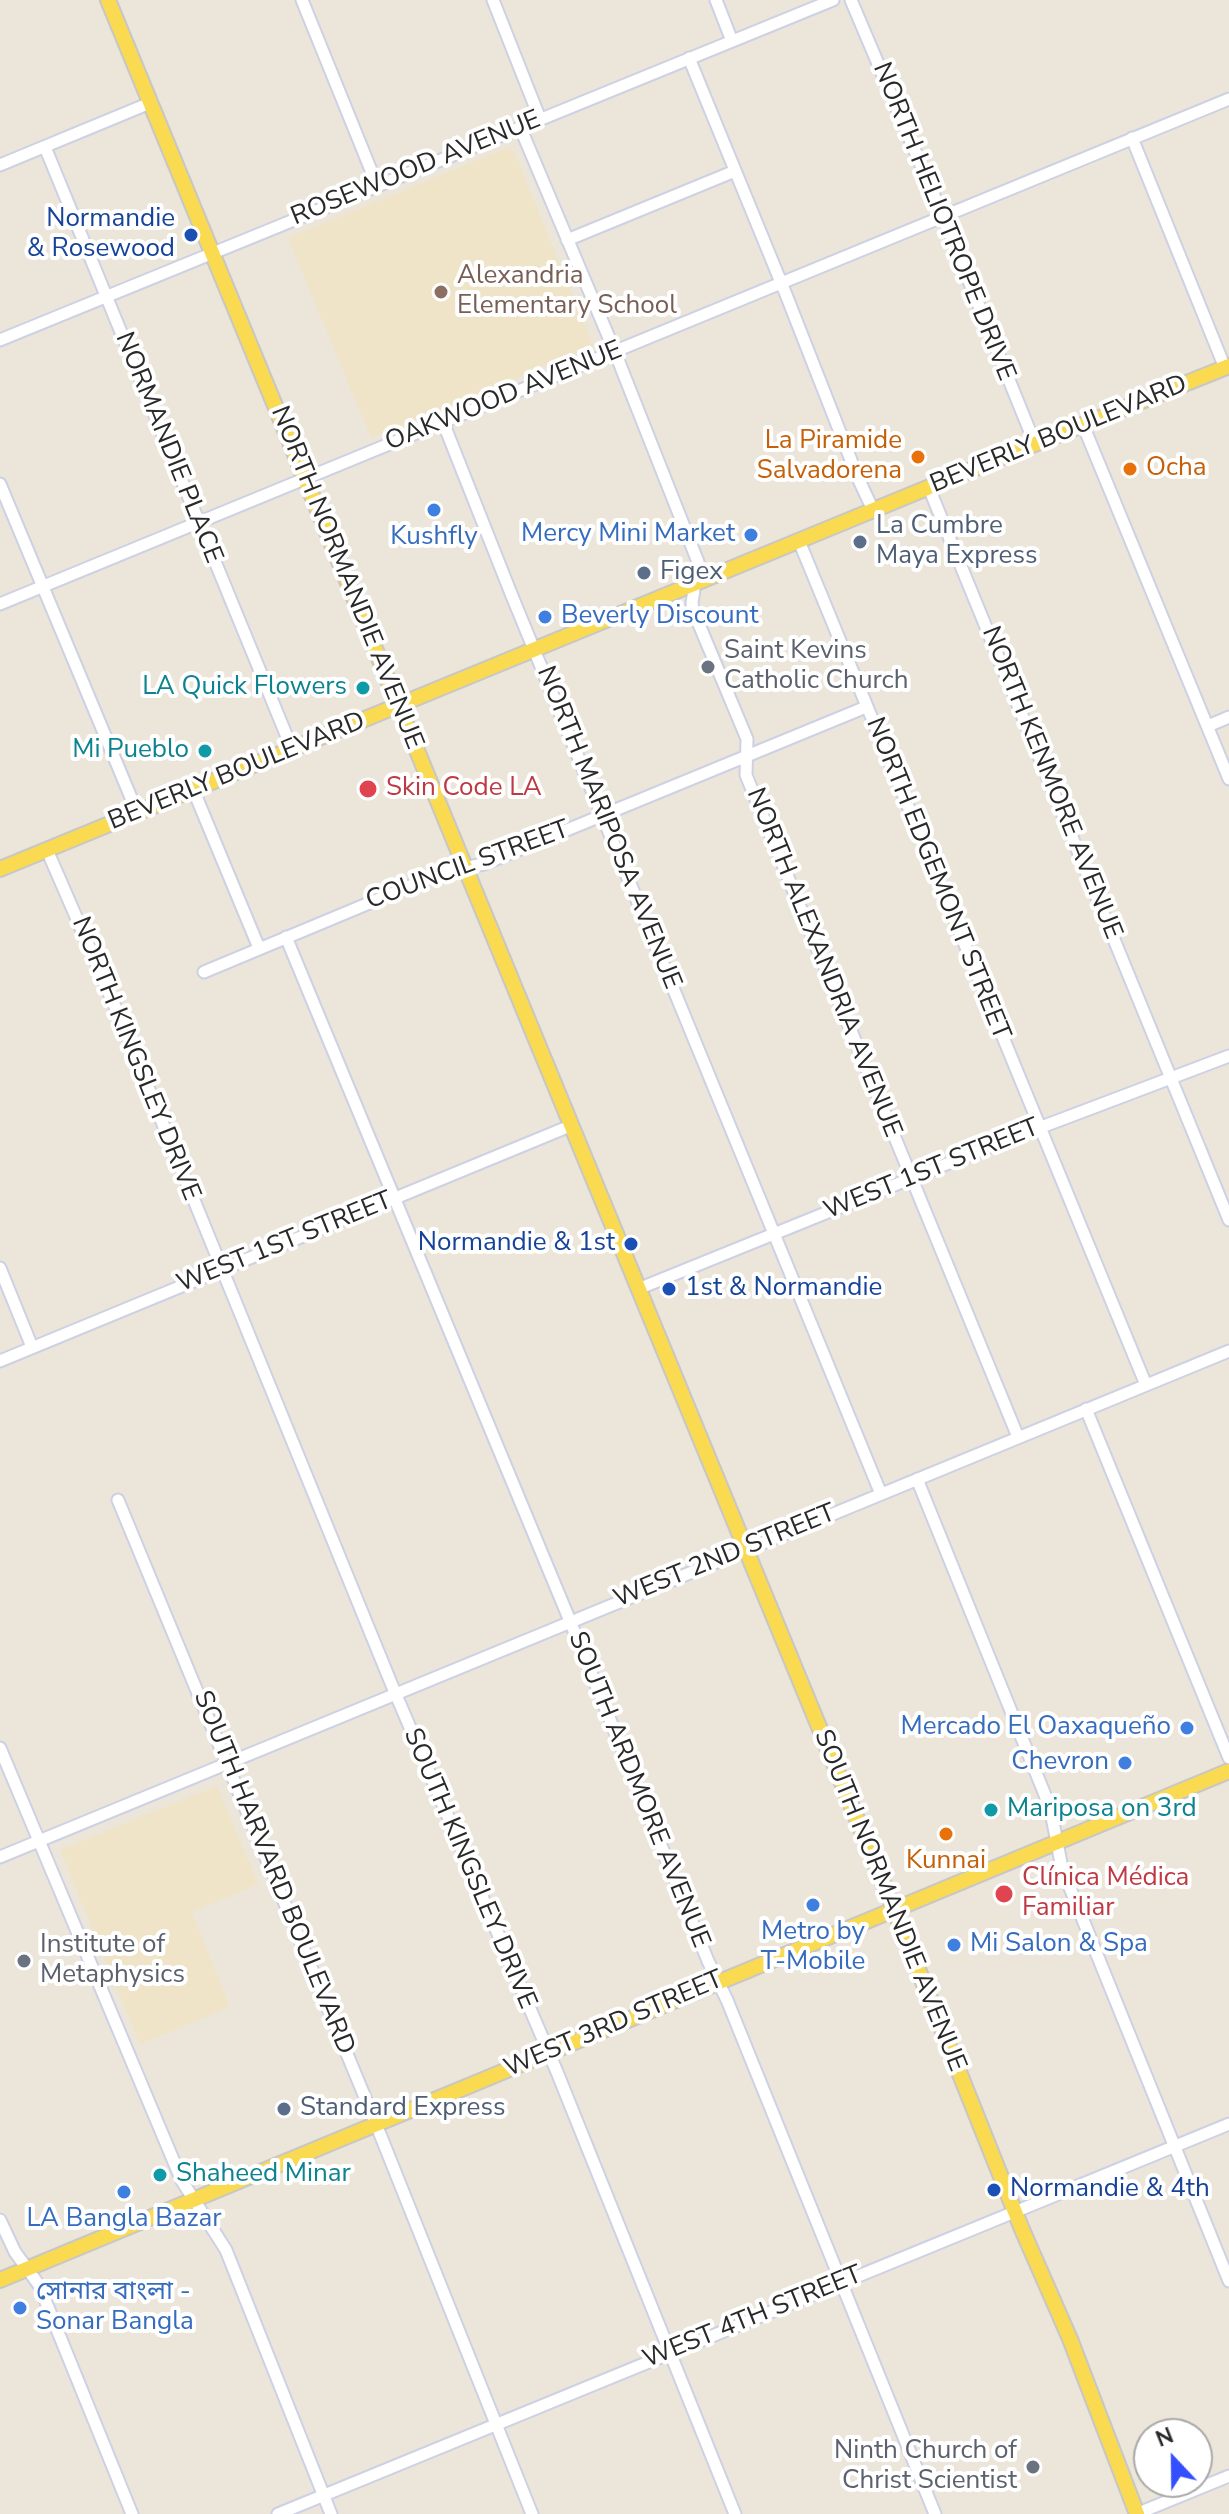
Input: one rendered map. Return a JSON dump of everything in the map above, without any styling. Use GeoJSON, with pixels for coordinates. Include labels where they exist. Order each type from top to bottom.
{"type":"FeatureCollection","features":[{"type":"Feature","properties":{"kind":"main road","name":"NORTH NORMANDIE AVENUE"},"geometry":{"type":"LineString","coordinates":[[108,0],[638,1289]]}},
{"type":"Feature","properties":{"kind":"main road","name":"BEVERLY BOULEVARD"},"geometry":{"type":"LineString","coordinates":[[0,869],[1227,367]]}},
{"type":"Feature","properties":{"kind":"main road","name":"SOUTH NORMANDIE AVENUE"},"geometry":{"type":"LineString","coordinates":[[638,1289],[1070,2339],[1137,2514]]}},
{"type":"Feature","properties":{"kind":"main road","name":"WEST 3RD STREET"},"geometry":{"type":"LineString","coordinates":[[0,2280],[1229,1771]]}},
{"type":"Feature","properties":{"kind":"street"},"geometry":{"type":"LineString","coordinates":[[302,0],[377,185]]}},
{"type":"Feature","properties":{"kind":"street"},"geometry":{"type":"LineString","coordinates":[[493,0],[540,119]]}},
{"type":"Feature","properties":{"kind":"street"},"geometry":{"type":"LineString","coordinates":[[716,0],[732,41]]}},
{"type":"Feature","properties":{"kind":"street","name":"ROSEWOOD AVENUE"},"geometry":{"type":"LineString","coordinates":[[0,340],[833,0]]}},
{"type":"Feature","properties":{"kind":"street","name":"NORTH HELIOTROPE DRIVE"},"geometry":{"type":"LineString","coordinates":[[851,0],[1035,444]]}},
{"type":"Feature","properties":{"kind":"street"},"geometry":{"type":"LineString","coordinates":[[689,58],[873,510]]}},
{"type":"Feature","properties":{"kind":"street","name":"OAKWOOD AVENUE"},"geometry":{"type":"LineString","coordinates":[[0,604],[1229,99]]}},
{"type":"Feature","properties":{"kind":"street"},"geometry":{"type":"LineString","coordinates":[[0,165],[150,103]]}},
{"type":"Feature","properties":{"kind":"street","name":"NORTH ALEXANDRIA AVENUE"},"geometry":{"type":"LineString","coordinates":[[520,127],[615,352],[698,562],[693,610],[747,739],[746,775],[1018,1437]]}},
{"type":"Feature","properties":{"kind":"street"},"geometry":{"type":"LineString","coordinates":[[1132,138],[1227,367]]}},
{"type":"Feature","properties":{"kind":"street","name":"NORMANDIE PLACE"},"geometry":{"type":"LineString","coordinates":[[45,147],[292,749]]}},
{"type":"Feature","properties":{"kind":"street"},"geometry":{"type":"LineString","coordinates":[[567,240],[735,171]]}},
{"type":"Feature","properties":{"kind":"street","name":"NORTH MARIPOSA AVENUE"},"geometry":{"type":"LineString","coordinates":[[443,422],[881,1494]]}},
{"type":"Feature","properties":{"kind":"street"},"geometry":{"type":"LineString","coordinates":[[1083,425],[1229,779]]}},
{"type":"Feature","properties":{"kind":"street"},"geometry":{"type":"LineString","coordinates":[[0,484],[137,812]]}},
{"type":"Feature","properties":{"kind":"street","name":"NORTH KENMORE AVENUE"},"geometry":{"type":"LineString","coordinates":[[929,488],[1229,1220]]}},
{"type":"Feature","properties":{"kind":"street","name":"NORTH EDGEMONT STREET"},"geometry":{"type":"LineString","coordinates":[[799,541],[1146,1385]]}},
{"type":"Feature","properties":{"kind":"street","name":"COUNCIL STREET"},"geometry":{"type":"LineString","coordinates":[[204,972],[446,871],[484,864],[866,707]]}},
{"type":"Feature","properties":{"kind":"street"},"geometry":{"type":"LineString","coordinates":[[1208,726],[1229,717]]}},
{"type":"Feature","properties":{"kind":"street"},"geometry":{"type":"LineString","coordinates":[[193,789],[259,948]]}},
{"type":"Feature","properties":{"kind":"street","name":"NORTH KINGSLEY DRIVE"},"geometry":{"type":"LineString","coordinates":[[47,850],[116,1009],[220,1269]]}},
{"type":"Feature","properties":{"kind":"street","name":"SOUTH ARDMORE AVENUE"},"geometry":{"type":"LineString","coordinates":[[286,937],[935,2514]]}},
{"type":"Feature","properties":{"kind":"street","name":"WEST 1ST STREET"},"geometry":{"type":"LineString","coordinates":[[638,1289],[912,1177],[1229,1056]]}},
{"type":"Feature","properties":{"kind":"street","name":"WEST 1ST STREET"},"geometry":{"type":"LineString","coordinates":[[0,1361],[570,1126]]}},
{"type":"Feature","properties":{"kind":"street"},"geometry":{"type":"LineString","coordinates":[[0,1268],[32,1347]]}},
{"type":"Feature","properties":{"kind":"street","name":"SOUTH KINGSLEY DRIVE"},"geometry":{"type":"LineString","coordinates":[[220,1269],[547,2053],[735,2514]]}},
{"type":"Feature","properties":{"kind":"street","name":"WEST 2ND STREET"},"geometry":{"type":"LineString","coordinates":[[0,1857],[1229,1351]]}},
{"type":"Feature","properties":{"kind":"street"},"geometry":{"type":"LineString","coordinates":[[1086,1409],[1229,1758]]}},
{"type":"Feature","properties":{"kind":"street"},"geometry":{"type":"LineString","coordinates":[[917,1479],[1045,1795],[1062,1868],[1229,2281]]}},
{"type":"Feature","properties":{"kind":"street","name":"SOUTH HARVARD BOULEVARD"},"geometry":{"type":"LineString","coordinates":[[118,1500],[376,2124],[532,2514]]}},
{"type":"Feature","properties":{"kind":"street"},"geometry":{"type":"LineString","coordinates":[[0,1748],[183,2183],[226,2250],[331,2514]]}},
{"type":"Feature","properties":{"kind":"street","name":"WEST 4TH STREET"},"geometry":{"type":"LineString","coordinates":[[278,2514],[1229,2124]]}},
{"type":"Feature","properties":{"kind":"street"},"geometry":{"type":"LineString","coordinates":[[0,2220],[15,2252],[39,2285],[132,2514]]}},
{"type":"Feature","properties":{"kind":"street"},"geometry":{"type":"LineString","coordinates":[[1137,2514],[1229,2476]]}},
{"type":"Feature","properties":{"kind":"shaded area","name":"Alexandria Elementary School"},"geometry":{"type":"Polygon","coordinates":[[[507,148],[514,151],[593,346],[371,438],[288,238],[507,148]]]}},
{"type":"Feature","properties":{"kind":"shaded area"},"geometry":{"type":"Polygon","coordinates":[[[217,1786],[258,1884],[192,1912],[230,2007],[140,2044],[60,1850],[217,1786]]]}},
{"type":"Feature","properties":{"kind":"place","name":"Normandie & Rosewood"},"geometry":{"type":"Point","coordinates":[191,235]}},
{"type":"Feature","properties":{"kind":"place","name":"Alexandria Elementary School"},"geometry":{"type":"Point","coordinates":[441,292]}},
{"type":"Feature","properties":{"kind":"place","name":"La Piramide Salvadorena"},"geometry":{"type":"Point","coordinates":[918,457]}},
{"type":"Feature","properties":{"kind":"place","name":"Ocha"},"geometry":{"type":"Point","coordinates":[1130,469]}},
{"type":"Feature","properties":{"kind":"place","name":"Kushfly"},"geometry":{"type":"Point","coordinates":[434,510]}},
{"type":"Feature","properties":{"kind":"place","name":"Mercy Mini Market"},"geometry":{"type":"Point","coordinates":[751,535]}},
{"type":"Feature","properties":{"kind":"place","name":"La Cumbre Maya Express"},"geometry":{"type":"Point","coordinates":[860,542]}},
{"type":"Feature","properties":{"kind":"place","name":"Figex"},"geometry":{"type":"Point","coordinates":[644,573]}},
{"type":"Feature","properties":{"kind":"place","name":"Beverly Discount"},"geometry":{"type":"Point","coordinates":[545,617]}},
{"type":"Feature","properties":{"kind":"place","name":"Saint Kevins Catholic Church"},"geometry":{"type":"Point","coordinates":[708,667]}},
{"type":"Feature","properties":{"kind":"place","name":"LA Quick Flowers"},"geometry":{"type":"Point","coordinates":[363,688]}},
{"type":"Feature","properties":{"kind":"place","name":"Mi Pueblo"},"geometry":{"type":"Point","coordinates":[205,751]}},
{"type":"Feature","properties":{"kind":"place","name":"Skin Code LA"},"geometry":{"type":"Point","coordinates":[368,789]}},
{"type":"Feature","properties":{"kind":"place","name":"Normandie & 1st"},"geometry":{"type":"Point","coordinates":[631,1244]}},
{"type":"Feature","properties":{"kind":"place","name":"1st & Normandie"},"geometry":{"type":"Point","coordinates":[669,1289]}},
{"type":"Feature","properties":{"kind":"place","name":"Mercado El Oaxaqueño"},"geometry":{"type":"Point","coordinates":[1187,1728]}},
{"type":"Feature","properties":{"kind":"place","name":"Chevron"},"geometry":{"type":"Point","coordinates":[1125,1763]}},
{"type":"Feature","properties":{"kind":"place","name":"Mariposa on 3rd"},"geometry":{"type":"Point","coordinates":[991,1810]}},
{"type":"Feature","properties":{"kind":"place","name":"Kunnai"},"geometry":{"type":"Point","coordinates":[946,1834]}},
{"type":"Feature","properties":{"kind":"place","name":"Clínica Médica Familiar"},"geometry":{"type":"Point","coordinates":[1004,1894]}},
{"type":"Feature","properties":{"kind":"place","name":"Metro by T-Mobile"},"geometry":{"type":"Point","coordinates":[813,1905]}},
{"type":"Feature","properties":{"kind":"place","name":"Mi Salon & Spa"},"geometry":{"type":"Point","coordinates":[954,1945]}},
{"type":"Feature","properties":{"kind":"place","name":"Institute of Metaphysics"},"geometry":{"type":"Point","coordinates":[24,1961]}},
{"type":"Feature","properties":{"kind":"place","name":"Standard Express"},"geometry":{"type":"Point","coordinates":[284,2109]}},
{"type":"Feature","properties":{"kind":"place","name":"Shaheed Minar"},"geometry":{"type":"Point","coordinates":[160,2175]}},
{"type":"Feature","properties":{"kind":"place","name":"Normandie & 4th"},"geometry":{"type":"Point","coordinates":[994,2190]}},
{"type":"Feature","properties":{"kind":"place","name":"LA Bangla Bazar"},"geometry":{"type":"Point","coordinates":[124,2192]}},
{"type":"Feature","properties":{"kind":"place","name":"সোনার বাংলা - Sonar Bangla"},"geometry":{"type":"Point","coordinates":[20,2308]}},
{"type":"Feature","properties":{"kind":"place","name":"Ninth Church of Christ Scientist"},"geometry":{"type":"Point","coordinates":[1033,2467]}}]}
